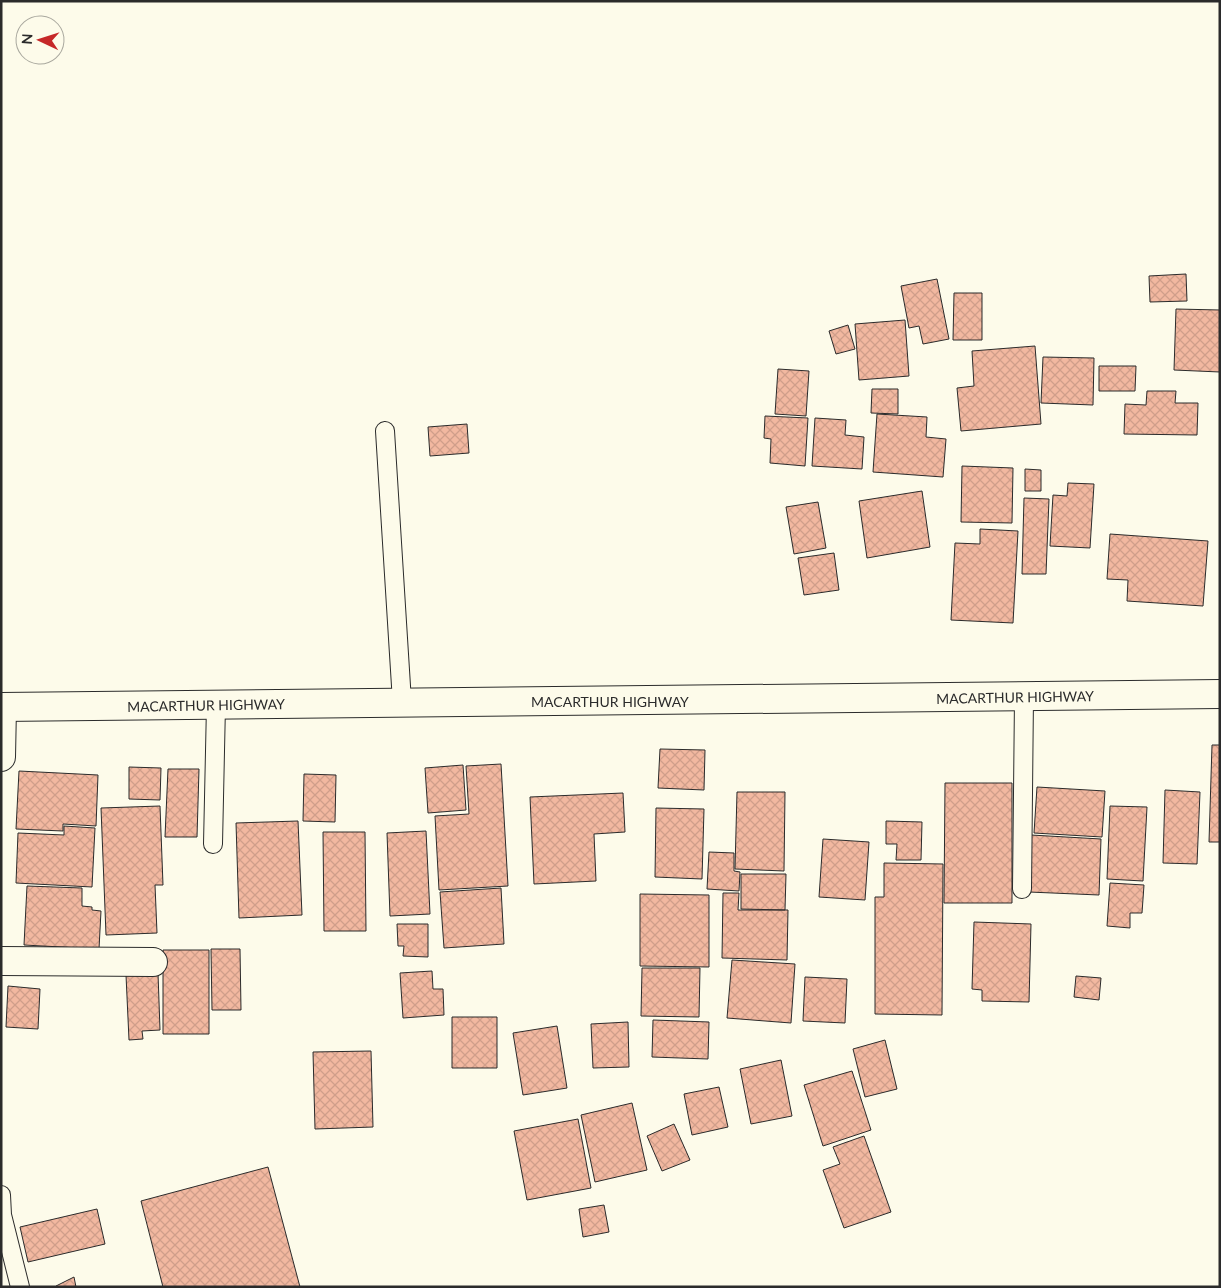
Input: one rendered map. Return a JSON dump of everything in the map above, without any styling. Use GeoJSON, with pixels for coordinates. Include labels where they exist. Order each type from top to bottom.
{"type":"FeatureCollection","features":[{"type":"Feature","properties":{"kind":"main road","name":"MACARTHUR HIGHWAY"},"geometry":{"type":"LineString","coordinates":[[2,707],[1220,694]]}},
{"type":"Feature","properties":{"kind":"main road"},"geometry":{"type":"LineString","coordinates":[[1,757],[2,707]]}},
{"type":"Feature","properties":{"kind":"main road"},"geometry":{"type":"LineString","coordinates":[[1,961],[153,962]]}},
{"type":"Feature","properties":{"kind":"lane"},"geometry":{"type":"LineString","coordinates":[[385,431],[402,702]]}},
{"type":"Feature","properties":{"kind":"lane"},"geometry":{"type":"LineString","coordinates":[[1022,889],[1024,697]]}},
{"type":"Feature","properties":{"kind":"lane"},"geometry":{"type":"LineString","coordinates":[[213,844],[216,704]]}},
{"type":"Feature","properties":{"kind":"lane"},"geometry":{"type":"LineString","coordinates":[[1,1195],[2,1215],[20,1287]]}},
{"type":"Feature","properties":{"kind":"building"},"geometry":{"type":"Polygon","coordinates":[[[1186,274],[1187,301],[1150,302],[1149,276],[1186,274]]]}},
{"type":"Feature","properties":{"kind":"building"},"geometry":{"type":"Polygon","coordinates":[[[937,279],[949,339],[923,344],[919,326],[909,328],[901,286],[937,279]]]}},
{"type":"Feature","properties":{"kind":"building"},"geometry":{"type":"Polygon","coordinates":[[[954,293],[982,293],[982,340],[953,340],[954,293]]]}},
{"type":"Feature","properties":{"kind":"building"},"geometry":{"type":"Polygon","coordinates":[[[1176,309],[1220,310],[1220,372],[1174,370],[1176,309]]]}},
{"type":"Feature","properties":{"kind":"building"},"geometry":{"type":"Polygon","coordinates":[[[905,320],[909,376],[859,380],[855,324],[905,320]]]}},
{"type":"Feature","properties":{"kind":"building"},"geometry":{"type":"Polygon","coordinates":[[[848,325],[855,349],[836,354],[829,331],[848,325]]]}},
{"type":"Feature","properties":{"kind":"building"},"geometry":{"type":"Polygon","coordinates":[[[1035,346],[1041,424],[961,431],[957,388],[974,386],[972,351],[1035,346]]]}},
{"type":"Feature","properties":{"kind":"building"},"geometry":{"type":"Polygon","coordinates":[[[1043,357],[1094,358],[1093,405],[1041,403],[1043,357]]]}},
{"type":"Feature","properties":{"kind":"building"},"geometry":{"type":"Polygon","coordinates":[[[1099,366],[1136,366],[1135,391],[1099,391],[1099,366]]]}},
{"type":"Feature","properties":{"kind":"building"},"geometry":{"type":"Polygon","coordinates":[[[778,369],[809,371],[806,416],[775,414],[778,369]]]}},
{"type":"Feature","properties":{"kind":"building"},"geometry":{"type":"Polygon","coordinates":[[[872,389],[898,389],[898,414],[871,413],[872,389]]]}},
{"type":"Feature","properties":{"kind":"building"},"geometry":{"type":"Polygon","coordinates":[[[1147,391],[1176,391],[1175,403],[1198,403],[1197,435],[1124,434],[1125,404],[1146,405],[1147,391]]]}},
{"type":"Feature","properties":{"kind":"building"},"geometry":{"type":"Polygon","coordinates":[[[877,414],[927,417],[926,437],[946,439],[943,477],[873,472],[877,414]]]}},
{"type":"Feature","properties":{"kind":"building"},"geometry":{"type":"Polygon","coordinates":[[[765,416],[808,418],[805,466],[770,463],[771,439],[764,438],[765,416]]]}},
{"type":"Feature","properties":{"kind":"building"},"geometry":{"type":"Polygon","coordinates":[[[815,418],[846,420],[845,435],[864,437],[862,469],[812,466],[815,418]]]}},
{"type":"Feature","properties":{"kind":"building"},"geometry":{"type":"Polygon","coordinates":[[[467,424],[469,453],[430,456],[428,427],[467,424]]]}},
{"type":"Feature","properties":{"kind":"building"},"geometry":{"type":"Polygon","coordinates":[[[962,466],[1013,468],[1012,523],[961,522],[962,466]]]}},
{"type":"Feature","properties":{"kind":"building"},"geometry":{"type":"Polygon","coordinates":[[[1025,469],[1041,470],[1041,491],[1025,491],[1025,469]]]}},
{"type":"Feature","properties":{"kind":"building"},"geometry":{"type":"Polygon","coordinates":[[[1068,483],[1094,484],[1090,548],[1050,546],[1053,495],[1067,496],[1068,483]]]}},
{"type":"Feature","properties":{"kind":"building"},"geometry":{"type":"Polygon","coordinates":[[[922,491],[930,547],[867,558],[859,501],[922,491]]]}},
{"type":"Feature","properties":{"kind":"building"},"geometry":{"type":"Polygon","coordinates":[[[1024,498],[1049,499],[1046,574],[1022,574],[1024,498]]]}},
{"type":"Feature","properties":{"kind":"building"},"geometry":{"type":"Polygon","coordinates":[[[818,502],[826,548],[794,554],[786,507],[818,502]]]}},
{"type":"Feature","properties":{"kind":"building"},"geometry":{"type":"Polygon","coordinates":[[[980,529],[1018,531],[1013,623],[951,620],[955,543],[980,544],[980,529]]]}},
{"type":"Feature","properties":{"kind":"building"},"geometry":{"type":"Polygon","coordinates":[[[1110,534],[1208,541],[1203,606],[1127,601],[1128,580],[1107,579],[1110,534]]]}},
{"type":"Feature","properties":{"kind":"building"},"geometry":{"type":"Polygon","coordinates":[[[834,553],[839,590],[804,595],[798,558],[834,553]]]}},
{"type":"Feature","properties":{"kind":"building"},"geometry":{"type":"Polygon","coordinates":[[[1212,745],[1220,745],[1220,842],[1209,842],[1212,745]]]}},
{"type":"Feature","properties":{"kind":"building"},"geometry":{"type":"Polygon","coordinates":[[[660,749],[705,750],[704,790],[658,788],[660,749]]]}},
{"type":"Feature","properties":{"kind":"building"},"geometry":{"type":"Polygon","coordinates":[[[501,764],[508,886],[439,890],[435,816],[469,814],[466,766],[501,764]]]}},
{"type":"Feature","properties":{"kind":"building"},"geometry":{"type":"Polygon","coordinates":[[[463,765],[466,810],[428,813],[425,768],[463,765]]]}},
{"type":"Feature","properties":{"kind":"building"},"geometry":{"type":"Polygon","coordinates":[[[129,767],[161,768],[160,800],[129,799],[129,767]]]}},
{"type":"Feature","properties":{"kind":"building"},"geometry":{"type":"Polygon","coordinates":[[[168,769],[199,769],[197,837],[165,837],[168,769]]]}},
{"type":"Feature","properties":{"kind":"building"},"geometry":{"type":"Polygon","coordinates":[[[19,771],[98,775],[96,826],[63,824],[63,831],[16,829],[19,771]]]}},
{"type":"Feature","properties":{"kind":"building"},"geometry":{"type":"Polygon","coordinates":[[[304,774],[336,775],[335,822],[303,821],[304,774]]]}},
{"type":"Feature","properties":{"kind":"building"},"geometry":{"type":"Polygon","coordinates":[[[945,783],[1012,783],[1012,903],[944,903],[945,783]]]}},
{"type":"Feature","properties":{"kind":"building"},"geometry":{"type":"Polygon","coordinates":[[[1037,787],[1105,791],[1102,837],[1034,833],[1037,787]]]}},
{"type":"Feature","properties":{"kind":"building"},"geometry":{"type":"Polygon","coordinates":[[[1165,790],[1200,792],[1197,864],[1163,863],[1165,790]]]}},
{"type":"Feature","properties":{"kind":"building"},"geometry":{"type":"Polygon","coordinates":[[[737,792],[785,792],[784,871],[735,869],[737,792]]]}},
{"type":"Feature","properties":{"kind":"building"},"geometry":{"type":"Polygon","coordinates":[[[623,793],[625,832],[594,834],[596,881],[534,884],[530,797],[623,793]]]}},
{"type":"Feature","properties":{"kind":"building"},"geometry":{"type":"Polygon","coordinates":[[[160,806],[163,885],[155,885],[157,933],[106,935],[101,808],[160,806]]]}},
{"type":"Feature","properties":{"kind":"building"},"geometry":{"type":"Polygon","coordinates":[[[1110,806],[1147,807],[1143,881],[1107,879],[1110,806]]]}},
{"type":"Feature","properties":{"kind":"building"},"geometry":{"type":"Polygon","coordinates":[[[656,808],[704,809],[702,879],[655,877],[656,808]]]}},
{"type":"Feature","properties":{"kind":"building"},"geometry":{"type":"Polygon","coordinates":[[[298,821],[302,915],[239,918],[236,823],[298,821]]]}},
{"type":"Feature","properties":{"kind":"building"},"geometry":{"type":"Polygon","coordinates":[[[886,821],[922,822],[921,860],[896,860],[897,844],[886,844],[886,821]]]}},
{"type":"Feature","properties":{"kind":"building"},"geometry":{"type":"Polygon","coordinates":[[[64,826],[95,828],[92,887],[16,883],[18,833],[64,835],[64,826]]]}},
{"type":"Feature","properties":{"kind":"building"},"geometry":{"type":"Polygon","coordinates":[[[426,831],[430,914],[390,916],[387,833],[426,831]]]}},
{"type":"Feature","properties":{"kind":"building"},"geometry":{"type":"Polygon","coordinates":[[[323,832],[365,832],[366,931],[324,931],[323,832]]]}},
{"type":"Feature","properties":{"kind":"building"},"geometry":{"type":"Polygon","coordinates":[[[1031,835],[1101,839],[1099,895],[1029,892],[1031,835]]]}},
{"type":"Feature","properties":{"kind":"building"},"geometry":{"type":"Polygon","coordinates":[[[823,839],[869,842],[865,900],[819,897],[823,839]]]}},
{"type":"Feature","properties":{"kind":"building"},"geometry":{"type":"Polygon","coordinates":[[[709,852],[734,853],[734,871],[740,872],[739,891],[707,889],[709,852]]]}},
{"type":"Feature","properties":{"kind":"building"},"geometry":{"type":"Polygon","coordinates":[[[884,863],[943,864],[942,1015],[875,1014],[875,897],[884,897],[884,863]]]}},
{"type":"Feature","properties":{"kind":"building"},"geometry":{"type":"Polygon","coordinates":[[[741,874],[786,874],[785,910],[741,909],[741,874]]]}},
{"type":"Feature","properties":{"kind":"building"},"geometry":{"type":"Polygon","coordinates":[[[1110,883],[1144,885],[1142,913],[1130,913],[1130,928],[1107,926],[1110,883]]]}},
{"type":"Feature","properties":{"kind":"building"},"geometry":{"type":"Polygon","coordinates":[[[27,886],[82,888],[82,906],[92,907],[92,910],[101,911],[99,949],[24,945],[27,886]]]}},
{"type":"Feature","properties":{"kind":"building"},"geometry":{"type":"Polygon","coordinates":[[[501,888],[504,944],[444,948],[440,892],[501,888]]]}},
{"type":"Feature","properties":{"kind":"building"},"geometry":{"type":"Polygon","coordinates":[[[723,893],[739,893],[738,910],[788,910],[787,960],[722,958],[723,893]]]}},
{"type":"Feature","properties":{"kind":"building"},"geometry":{"type":"Polygon","coordinates":[[[640,894],[709,895],[709,967],[640,966],[640,894]]]}},
{"type":"Feature","properties":{"kind":"building"},"geometry":{"type":"Polygon","coordinates":[[[974,922],[1031,924],[1029,1002],[982,1001],[982,990],[972,989],[974,922]]]}},
{"type":"Feature","properties":{"kind":"building"},"geometry":{"type":"Polygon","coordinates":[[[397,924],[428,924],[428,957],[403,956],[404,946],[398,946],[397,924]]]}},
{"type":"Feature","properties":{"kind":"building"},"geometry":{"type":"Polygon","coordinates":[[[211,949],[240,949],[241,1010],[212,1010],[211,949]]]}},
{"type":"Feature","properties":{"kind":"building"},"geometry":{"type":"Polygon","coordinates":[[[163,950],[209,950],[209,1034],[163,1034],[163,950]]]}},
{"type":"Feature","properties":{"kind":"building"},"geometry":{"type":"Polygon","coordinates":[[[732,960],[795,964],[791,1023],[727,1018],[732,960]]]}},
{"type":"Feature","properties":{"kind":"building"},"geometry":{"type":"Polygon","coordinates":[[[642,968],[700,968],[699,1017],[641,1016],[642,968]]]}},
{"type":"Feature","properties":{"kind":"building"},"geometry":{"type":"Polygon","coordinates":[[[432,971],[433,989],[443,989],[444,1015],[403,1018],[400,973],[432,971]]]}},
{"type":"Feature","properties":{"kind":"building"},"geometry":{"type":"Polygon","coordinates":[[[158,973],[160,1030],[142,1031],[143,1039],[129,1040],[126,975],[158,973]]]}},
{"type":"Feature","properties":{"kind":"building"},"geometry":{"type":"Polygon","coordinates":[[[1076,976],[1101,978],[1099,1000],[1074,997],[1076,976]]]}},
{"type":"Feature","properties":{"kind":"building"},"geometry":{"type":"Polygon","coordinates":[[[805,977],[847,979],[845,1023],[803,1021],[805,977]]]}},
{"type":"Feature","properties":{"kind":"building"},"geometry":{"type":"Polygon","coordinates":[[[8,986],[40,989],[38,1029],[6,1027],[8,986]]]}},
{"type":"Feature","properties":{"kind":"building"},"geometry":{"type":"Polygon","coordinates":[[[452,1017],[497,1017],[497,1068],[452,1068],[452,1017]]]}},
{"type":"Feature","properties":{"kind":"building"},"geometry":{"type":"Polygon","coordinates":[[[653,1020],[709,1022],[708,1059],[652,1057],[653,1020]]]}},
{"type":"Feature","properties":{"kind":"building"},"geometry":{"type":"Polygon","coordinates":[[[628,1022],[629,1067],[593,1068],[591,1024],[628,1022]]]}},
{"type":"Feature","properties":{"kind":"building"},"geometry":{"type":"Polygon","coordinates":[[[557,1026],[567,1088],[523,1095],[513,1033],[557,1026]]]}},
{"type":"Feature","properties":{"kind":"building"},"geometry":{"type":"Polygon","coordinates":[[[885,1040],[897,1089],[865,1097],[853,1049],[885,1040]]]}},
{"type":"Feature","properties":{"kind":"building"},"geometry":{"type":"Polygon","coordinates":[[[371,1051],[373,1127],[315,1129],[313,1052],[371,1051]]]}},
{"type":"Feature","properties":{"kind":"building"},"geometry":{"type":"Polygon","coordinates":[[[781,1060],[792,1116],[751,1124],[740,1069],[781,1060]]]}},
{"type":"Feature","properties":{"kind":"building"},"geometry":{"type":"Polygon","coordinates":[[[852,1071],[871,1130],[823,1146],[804,1085],[852,1071]]]}},
{"type":"Feature","properties":{"kind":"building"},"geometry":{"type":"Polygon","coordinates":[[[719,1087],[728,1127],[692,1135],[684,1094],[719,1087]]]}},
{"type":"Feature","properties":{"kind":"building"},"geometry":{"type":"Polygon","coordinates":[[[632,1103],[647,1170],[595,1182],[581,1115],[632,1103]]]}},
{"type":"Feature","properties":{"kind":"building"},"geometry":{"type":"Polygon","coordinates":[[[578,1119],[591,1188],[527,1200],[514,1131],[578,1119]]]}},
{"type":"Feature","properties":{"kind":"building"},"geometry":{"type":"Polygon","coordinates":[[[674,1124],[690,1160],[662,1171],[647,1136],[674,1124]]]}},
{"type":"Feature","properties":{"kind":"building"},"geometry":{"type":"Polygon","coordinates":[[[864,1136],[891,1212],[844,1228],[823,1170],[840,1164],[833,1147],[864,1136]]]}},
{"type":"Feature","properties":{"kind":"building"},"geometry":{"type":"Polygon","coordinates":[[[268,1167],[300,1287],[163,1287],[141,1201],[268,1167]]]}},
{"type":"Feature","properties":{"kind":"building"},"geometry":{"type":"Polygon","coordinates":[[[604,1205],[609,1232],[583,1237],[579,1209],[604,1205]]]}},
{"type":"Feature","properties":{"kind":"building"},"geometry":{"type":"Polygon","coordinates":[[[97,1209],[105,1244],[28,1262],[20,1227],[97,1209]]]}},
{"type":"Feature","properties":{"kind":"building"},"geometry":{"type":"Polygon","coordinates":[[[74,1277],[76,1287],[56,1287],[56,1286],[74,1277]]]}}]}
